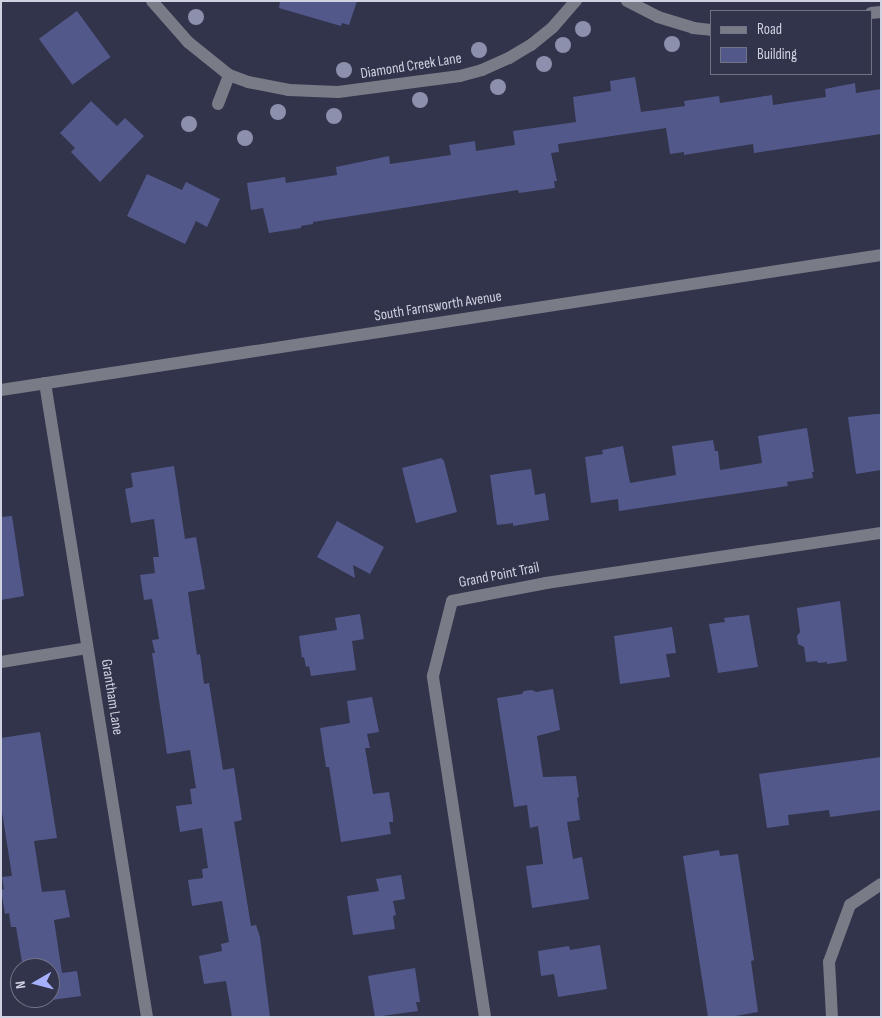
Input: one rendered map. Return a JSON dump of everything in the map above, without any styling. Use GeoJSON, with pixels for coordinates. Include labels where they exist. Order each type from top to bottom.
{"type":"FeatureCollection","features":[{"type":"Feature","properties":{"kind":"street","name":"Diamond Creek Lane"},"geometry":{"type":"LineString","coordinates":[[152,1],[188,42],[230,75],[248,82],[289,90],[338,92],[460,76],[509,58],[531,46],[553,27],[576,1]]}},
{"type":"Feature","properties":{"kind":"street"},"geometry":{"type":"LineString","coordinates":[[627,1],[658,17],[693,28],[710,30]]}},
{"type":"Feature","properties":{"kind":"street"},"geometry":{"type":"LineString","coordinates":[[218,104],[230,75]]}},
{"type":"Feature","properties":{"kind":"street","name":"South Farnsworth Avenue"},"geometry":{"type":"LineString","coordinates":[[1,390],[881,255]]}},
{"type":"Feature","properties":{"kind":"street","name":"Grantham Lane"},"geometry":{"type":"LineString","coordinates":[[45,383],[147,1017]]}},
{"type":"Feature","properties":{"kind":"street","name":"Grand Point Trail"},"geometry":{"type":"LineString","coordinates":[[485,1017],[433,676],[452,601],[546,583],[881,533]]}},
{"type":"Feature","properties":{"kind":"street"},"geometry":{"type":"LineString","coordinates":[[1,662],[88,648]]}},
{"type":"Feature","properties":{"kind":"street"},"geometry":{"type":"LineString","coordinates":[[832,1017],[829,962],[850,905],[881,884]]}},
{"type":"Feature","properties":{"kind":"building"},"geometry":{"type":"Polygon","coordinates":[[[280,1],[357,1],[349,25],[342,23],[341,26],[279,8],[280,1]]]}},
{"type":"Feature","properties":{"kind":"building"},"geometry":{"type":"Polygon","coordinates":[[[77,11],[111,57],[72,85],[39,39],[77,11]]]}},
{"type":"Feature","properties":{"kind":"building"},"geometry":{"type":"Polygon","coordinates":[[[635,77],[641,112],[685,106],[684,101],[719,96],[720,103],[772,95],[773,105],[826,97],[825,89],[855,83],[856,93],[881,89],[881,134],[754,153],[753,144],[684,155],[684,152],[670,154],[666,128],[558,144],[559,152],[551,153],[557,181],[554,181],[555,188],[519,193],[518,190],[313,222],[313,224],[301,226],[301,228],[269,233],[263,208],[251,210],[247,183],[285,177],[286,183],[337,175],[336,167],[389,156],[390,164],[451,155],[449,145],[475,141],[476,151],[515,145],[513,131],[576,122],[573,97],[611,91],[610,81],[635,77]]]}},
{"type":"Feature","properties":{"kind":"building"},"geometry":{"type":"Polygon","coordinates":[[[91,101],[117,126],[125,118],[144,136],[100,182],[71,152],[75,148],[60,133],[91,101]]]}},
{"type":"Feature","properties":{"kind":"building"},"geometry":{"type":"Polygon","coordinates":[[[147,174],[182,190],[186,182],[220,199],[207,227],[196,221],[185,244],[127,216],[147,174]]]}},
{"type":"Feature","properties":{"kind":"building"},"geometry":{"type":"Polygon","coordinates":[[[881,414],[881,470],[856,474],[848,417],[881,414]]]}},
{"type":"Feature","properties":{"kind":"building"},"geometry":{"type":"Polygon","coordinates":[[[807,428],[814,472],[812,472],[813,478],[787,482],[788,486],[619,511],[618,499],[591,503],[585,457],[603,454],[602,450],[623,446],[630,483],[676,475],[672,446],[713,440],[715,451],[718,451],[720,470],[762,463],[758,436],[807,428]]]}},
{"type":"Feature","properties":{"kind":"building"},"geometry":{"type":"Polygon","coordinates":[[[441,458],[444,461],[457,512],[416,523],[402,468],[441,458]]]}},
{"type":"Feature","properties":{"kind":"building"},"geometry":{"type":"Polygon","coordinates":[[[174,466],[185,539],[196,537],[205,589],[188,592],[197,655],[200,654],[204,684],[209,683],[223,770],[234,768],[242,820],[234,822],[251,926],[256,925],[260,937],[270,1017],[232,1017],[226,981],[204,984],[199,956],[222,951],[221,944],[229,942],[222,901],[192,906],[188,880],[203,878],[202,869],[208,868],[202,828],[180,832],[176,806],[192,804],[190,789],[196,788],[190,750],[167,754],[152,653],[155,653],[152,640],[159,639],[152,599],[144,600],[140,575],[155,573],[153,557],[159,557],[154,519],[131,523],[125,489],[133,487],[131,473],[174,466]]]}},
{"type":"Feature","properties":{"kind":"building"},"geometry":{"type":"Polygon","coordinates":[[[531,469],[535,495],[545,493],[549,520],[513,526],[513,523],[497,525],[490,475],[531,469]]]}},
{"type":"Feature","properties":{"kind":"building"},"geometry":{"type":"Polygon","coordinates":[[[12,516],[24,596],[1,600],[1,517],[12,516]]]}},
{"type":"Feature","properties":{"kind":"building"},"geometry":{"type":"Polygon","coordinates":[[[337,521],[384,547],[370,574],[353,565],[355,578],[317,557],[337,521]]]}},
{"type":"Feature","properties":{"kind":"building"},"geometry":{"type":"Polygon","coordinates":[[[840,601],[847,661],[827,664],[827,662],[818,663],[817,661],[806,662],[804,647],[798,644],[797,636],[800,632],[797,608],[840,601]]]}},
{"type":"Feature","properties":{"kind":"building"},"geometry":{"type":"Polygon","coordinates":[[[360,614],[364,639],[352,641],[356,670],[311,676],[309,666],[306,667],[304,657],[302,658],[299,636],[337,630],[335,618],[360,614]]]}},
{"type":"Feature","properties":{"kind":"building"},"geometry":{"type":"Polygon","coordinates":[[[749,615],[758,667],[718,673],[709,624],[725,622],[724,618],[749,615]]]}},
{"type":"Feature","properties":{"kind":"building"},"geometry":{"type":"Polygon","coordinates":[[[672,627],[676,653],[666,654],[670,677],[620,684],[614,636],[672,627]]]}},
{"type":"Feature","properties":{"kind":"building"},"geometry":{"type":"Polygon","coordinates":[[[553,689],[560,730],[537,736],[543,777],[576,776],[580,820],[567,822],[573,859],[582,857],[589,899],[532,908],[526,866],[543,864],[538,826],[530,828],[527,805],[514,807],[497,698],[522,694],[524,691],[532,690],[536,692],[553,689]]]}},
{"type":"Feature","properties":{"kind":"building"},"geometry":{"type":"Polygon","coordinates":[[[372,697],[379,732],[367,734],[370,748],[365,748],[373,794],[389,792],[393,816],[393,822],[389,822],[391,834],[341,842],[329,767],[326,767],[320,728],[350,723],[347,701],[372,697]]]}},
{"type":"Feature","properties":{"kind":"building"},"geometry":{"type":"Polygon","coordinates":[[[40,732],[57,838],[34,841],[42,892],[65,890],[70,917],[54,920],[60,958],[21,958],[16,927],[11,927],[9,913],[5,914],[1,890],[4,889],[2,877],[12,876],[1,805],[1,738],[40,732]]]}},
{"type":"Feature","properties":{"kind":"building"},"geometry":{"type":"Polygon","coordinates":[[[881,757],[881,810],[830,817],[829,810],[788,815],[789,825],[767,828],[759,774],[881,757]]]}},
{"type":"Feature","properties":{"kind":"building"},"geometry":{"type":"Polygon","coordinates":[[[719,850],[720,856],[738,854],[754,960],[751,961],[758,1012],[730,1017],[708,1017],[683,856],[719,850]]]}},
{"type":"Feature","properties":{"kind":"building"},"geometry":{"type":"Polygon","coordinates":[[[401,875],[405,899],[393,901],[396,915],[393,916],[395,929],[353,935],[347,896],[379,891],[376,879],[401,875]]]}},
{"type":"Feature","properties":{"kind":"building"},"geometry":{"type":"Polygon","coordinates":[[[600,945],[607,989],[558,997],[554,974],[541,976],[538,951],[569,946],[570,950],[600,945]]]}},
{"type":"Feature","properties":{"kind":"building"},"geometry":{"type":"Polygon","coordinates":[[[60,960],[62,973],[77,971],[81,996],[60,999],[60,960]]]}},
{"type":"Feature","properties":{"kind":"building"},"geometry":{"type":"Polygon","coordinates":[[[415,968],[420,1002],[416,1002],[418,1011],[375,1017],[368,976],[415,968]]]}}]}
